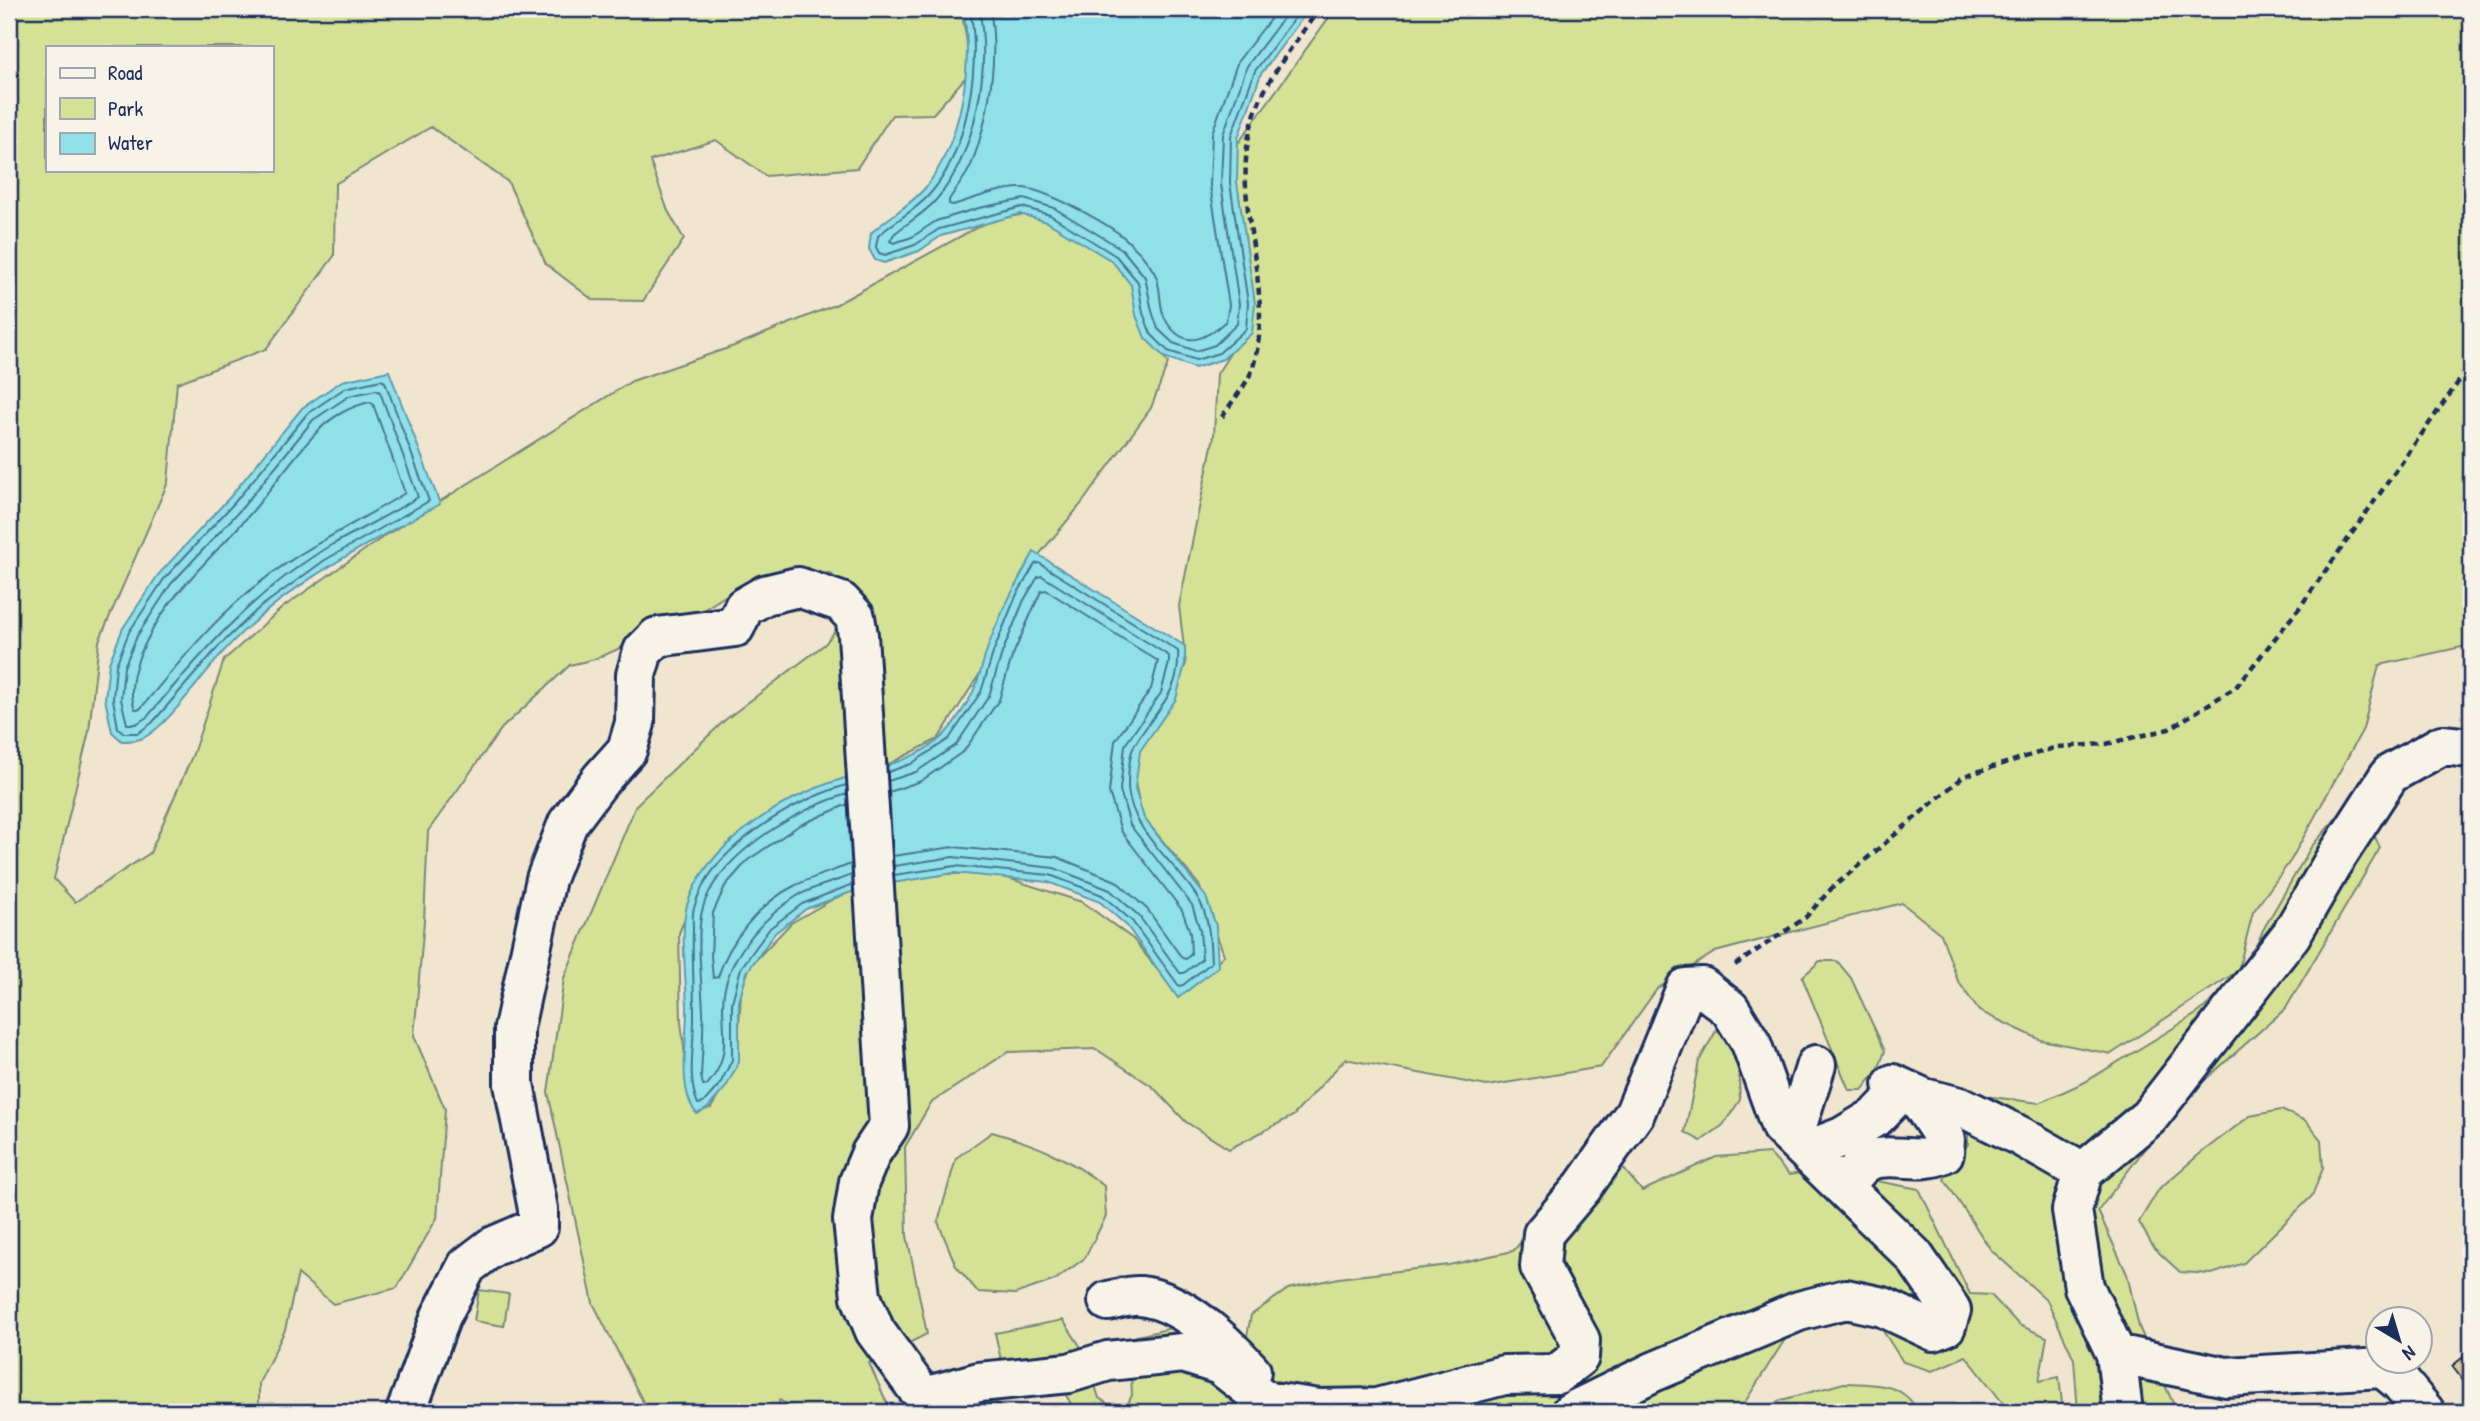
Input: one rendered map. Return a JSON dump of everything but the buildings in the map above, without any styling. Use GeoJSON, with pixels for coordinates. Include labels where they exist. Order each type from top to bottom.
{"type":"FeatureCollection","features":[{"type":"Feature","properties":{"kind":"lane"},"geometry":{"type":"LineString","coordinates":[[406,1412],[441,1316],[467,1266],[492,1247],[538,1227],[538,1209],[514,1084],[514,1028],[547,879],[568,823],[627,750],[635,723],[636,675],[643,651],[657,636],[735,627],[744,607],[765,595],[798,587],[841,602],[855,617],[858,635],[888,1126],[871,1153],[859,1182],[853,1220],[860,1297],[875,1331],[930,1407],[939,1393],[979,1382],[1069,1373],[1108,1361],[1183,1353],[1220,1365],[1266,1401],[1319,1409],[1377,1408],[1504,1375],[1557,1374],[1580,1357],[1580,1340],[1540,1267],[1543,1234],[1582,1188],[1635,1113],[1686,988],[1702,987],[1730,1009],[1751,1043],[1781,1127],[1914,1256],[1951,1310],[1946,1326],[1934,1331],[1883,1307],[1846,1299],[1799,1311],[1653,1372],[1571,1412]]}},
{"type":"Feature","properties":{"kind":"lane"},"geometry":{"type":"LineString","coordinates":[[2123,1412],[2116,1354],[2084,1287],[2072,1210],[2083,1172],[2149,1117],[2282,946],[2390,774],[2442,745],[2471,748]]}},
{"type":"Feature","properties":{"kind":"lane"},"geometry":{"type":"LineString","coordinates":[[1799,1144],[1816,1065]]}},
{"type":"Feature","properties":{"kind":"lane"},"geometry":{"type":"LineString","coordinates":[[1799,1144],[1842,1138],[1877,1116],[1904,1089]]}},
{"type":"Feature","properties":{"kind":"lane"},"geometry":{"type":"LineString","coordinates":[[1904,1089],[1964,1108],[2083,1172]]}},
{"type":"Feature","properties":{"kind":"lane"},"geometry":{"type":"LineString","coordinates":[[1844,1187],[1865,1163],[1874,1159],[1932,1159],[1944,1153],[1945,1139],[1904,1089]]}},
{"type":"Feature","properties":{"kind":"lane"},"geometry":{"type":"LineString","coordinates":[[1108,1301],[1138,1295],[1162,1300],[1216,1336],[1250,1370],[1273,1402]]}},
{"type":"Feature","properties":{"kind":"lane"},"geometry":{"type":"LineString","coordinates":[[2116,1354],[2226,1377],[2383,1368],[2400,1382],[2426,1412]]}},
{"type":"Feature","properties":{"kind":"path"},"geometry":{"type":"LineString","coordinates":[[1222,417],[1252,369],[1261,324],[1246,187],[1247,147],[1252,122],[1270,81],[1319,9]]}},
{"type":"Feature","properties":{"kind":"path"},"geometry":{"type":"LineString","coordinates":[[1702,987],[1805,918],[1830,889],[1964,776],[2057,747],[2106,744],[2168,729],[2236,687],[2300,607],[2471,364]]}},
{"type":"Feature","properties":{"kind":"green space"},"geometry":{"type":"Polygon","coordinates":[[[9,9],[961,9],[972,70],[933,114],[892,115],[857,168],[766,176],[716,140],[650,161],[668,211],[684,239],[643,301],[593,300],[546,264],[508,182],[431,127],[335,184],[334,256],[266,349],[177,383],[168,482],[99,641],[89,731],[54,879],[75,902],[150,853],[193,754],[224,660],[282,608],[383,537],[632,381],[734,346],[835,305],[994,218],[1042,213],[1131,264],[1137,318],[1168,363],[1151,408],[1082,503],[1028,568],[986,664],[938,739],[887,765],[801,798],[707,867],[679,933],[681,1022],[688,1081],[697,1111],[711,1108],[737,1064],[741,992],[750,966],[791,923],[842,894],[924,874],[995,874],[1082,902],[1133,939],[1179,997],[1224,955],[1199,885],[1142,816],[1131,763],[1160,716],[1186,664],[1179,606],[1214,436],[1217,374],[1243,333],[1234,149],[1335,9],[2471,9],[2471,645],[2379,665],[2363,729],[2291,860],[2253,912],[2238,971],[2111,1054],[2041,1040],[1979,1011],[1958,981],[1941,934],[1902,903],[1715,952],[1657,989],[1601,1067],[1487,1086],[1345,1059],[1293,1116],[1229,1149],[1186,1122],[1153,1087],[1096,1049],[1008,1052],[931,1103],[905,1147],[907,1236],[927,1334],[869,1363],[891,1412],[802,1412],[779,1400],[780,1412],[648,1412],[593,1303],[548,1092],[564,978],[636,805],[725,720],[825,644],[859,600],[830,573],[758,575],[692,617],[595,659],[570,665],[502,728],[428,831],[424,921],[414,1036],[445,1109],[437,1218],[397,1288],[333,1304],[298,1274],[285,1330],[259,1383],[259,1412],[9,1412],[9,9]]]}},
{"type":"Feature","properties":{"kind":"green space"},"geometry":{"type":"Polygon","coordinates":[[[2356,795],[2380,848],[2286,1008],[2179,1103],[2098,1211],[2127,1274],[2139,1327],[2177,1412],[2078,1412],[2074,1359],[2047,1300],[1991,1250],[1944,1179],[1968,1144],[1968,1094],[2039,1103],[2085,1082],[2198,1013],[2246,971],[2263,930],[2311,847],[2356,795]]]}},
{"type":"Feature","properties":{"kind":"green space"},"geometry":{"type":"Polygon","coordinates":[[[1820,961],[1837,961],[1851,978],[1885,1051],[1878,1070],[1862,1090],[1849,1090],[1802,977],[1820,961]]]}},
{"type":"Feature","properties":{"kind":"green space"},"geometry":{"type":"Polygon","coordinates":[[[1716,1031],[1727,1038],[1738,1060],[1740,1100],[1723,1125],[1701,1141],[1685,1132],[1699,1061],[1716,1031]]]}},
{"type":"Feature","properties":{"kind":"green space"},"geometry":{"type":"Polygon","coordinates":[[[2281,1110],[2306,1121],[2321,1140],[2323,1168],[2312,1196],[2244,1263],[2212,1274],[2180,1272],[2154,1248],[2139,1222],[2159,1189],[2250,1116],[2281,1110]]]}},
{"type":"Feature","properties":{"kind":"green space"},"geometry":{"type":"Polygon","coordinates":[[[992,1132],[1051,1153],[1078,1167],[1104,1186],[1106,1216],[1085,1258],[1055,1280],[1015,1294],[978,1292],[956,1266],[938,1222],[956,1158],[992,1132]]]}},
{"type":"Feature","properties":{"kind":"green space"},"geometry":{"type":"Polygon","coordinates":[[[1609,1151],[1642,1191],[1716,1157],[1769,1153],[1789,1175],[1818,1170],[1919,1189],[1970,1294],[1991,1295],[2019,1325],[2047,1337],[2039,1381],[2059,1377],[2063,1412],[2010,1412],[1966,1356],[1932,1371],[1903,1362],[1874,1317],[1857,1280],[1794,1325],[1740,1410],[1734,1412],[1124,1412],[1132,1395],[1129,1338],[1175,1327],[1193,1350],[1243,1357],[1251,1315],[1288,1289],[1339,1278],[1449,1265],[1513,1251],[1553,1206],[1609,1151]]]}},
{"type":"Feature","properties":{"kind":"green space"},"geometry":{"type":"Polygon","coordinates":[[[479,1290],[509,1294],[504,1326],[474,1321],[479,1290]]]}},
{"type":"Feature","properties":{"kind":"green space"},"geometry":{"type":"Polygon","coordinates":[[[1063,1320],[1084,1352],[1099,1398],[1120,1412],[1076,1412],[1055,1377],[1006,1382],[995,1333],[1063,1320]]]}},
{"type":"Feature","properties":{"kind":"green space"},"geometry":{"type":"Polygon","coordinates":[[[957,1382],[1013,1412],[943,1412],[957,1382]]]}},
{"type":"Feature","properties":{"kind":"green space"},"geometry":{"type":"Polygon","coordinates":[[[1844,1383],[1876,1385],[1896,1390],[1912,1402],[1917,1412],[1766,1412],[1778,1401],[1844,1383]]]}},
{"type":"Feature","properties":{"kind":"green space"},"geometry":{"type":"Polygon","coordinates":[[[1050,1409],[1052,1412],[1013,1412],[1050,1409]]]}},
{"type":"Feature","properties":{"kind":"water"},"geometry":{"type":"Polygon","coordinates":[[[963,9],[1309,9],[1261,74],[1238,138],[1237,182],[1255,303],[1252,333],[1223,359],[1195,368],[1164,357],[1145,338],[1136,315],[1131,285],[1112,261],[1047,222],[1020,214],[941,236],[919,251],[884,263],[875,260],[869,249],[871,233],[925,188],[948,149],[962,103],[965,78],[967,54],[963,9]]]}},
{"type":"Feature","properties":{"kind":"water"},"geometry":{"type":"Polygon","coordinates":[[[389,371],[440,504],[325,569],[271,607],[223,652],[153,732],[138,740],[122,741],[112,732],[105,699],[109,663],[123,628],[158,575],[230,497],[302,408],[342,381],[389,371]]]}},
{"type":"Feature","properties":{"kind":"water"},"geometry":{"type":"Polygon","coordinates":[[[1034,552],[1185,646],[1185,664],[1176,699],[1140,751],[1135,788],[1144,818],[1206,897],[1216,926],[1218,967],[1178,998],[1127,926],[1100,902],[1048,882],[954,873],[862,888],[806,909],[775,933],[747,972],[739,1002],[739,1062],[726,1087],[707,1109],[697,1114],[691,1104],[685,1077],[687,1005],[684,940],[687,905],[697,883],[711,862],[729,843],[772,811],[819,787],[908,758],[943,736],[973,692],[998,622],[1034,552]]]}}]}
